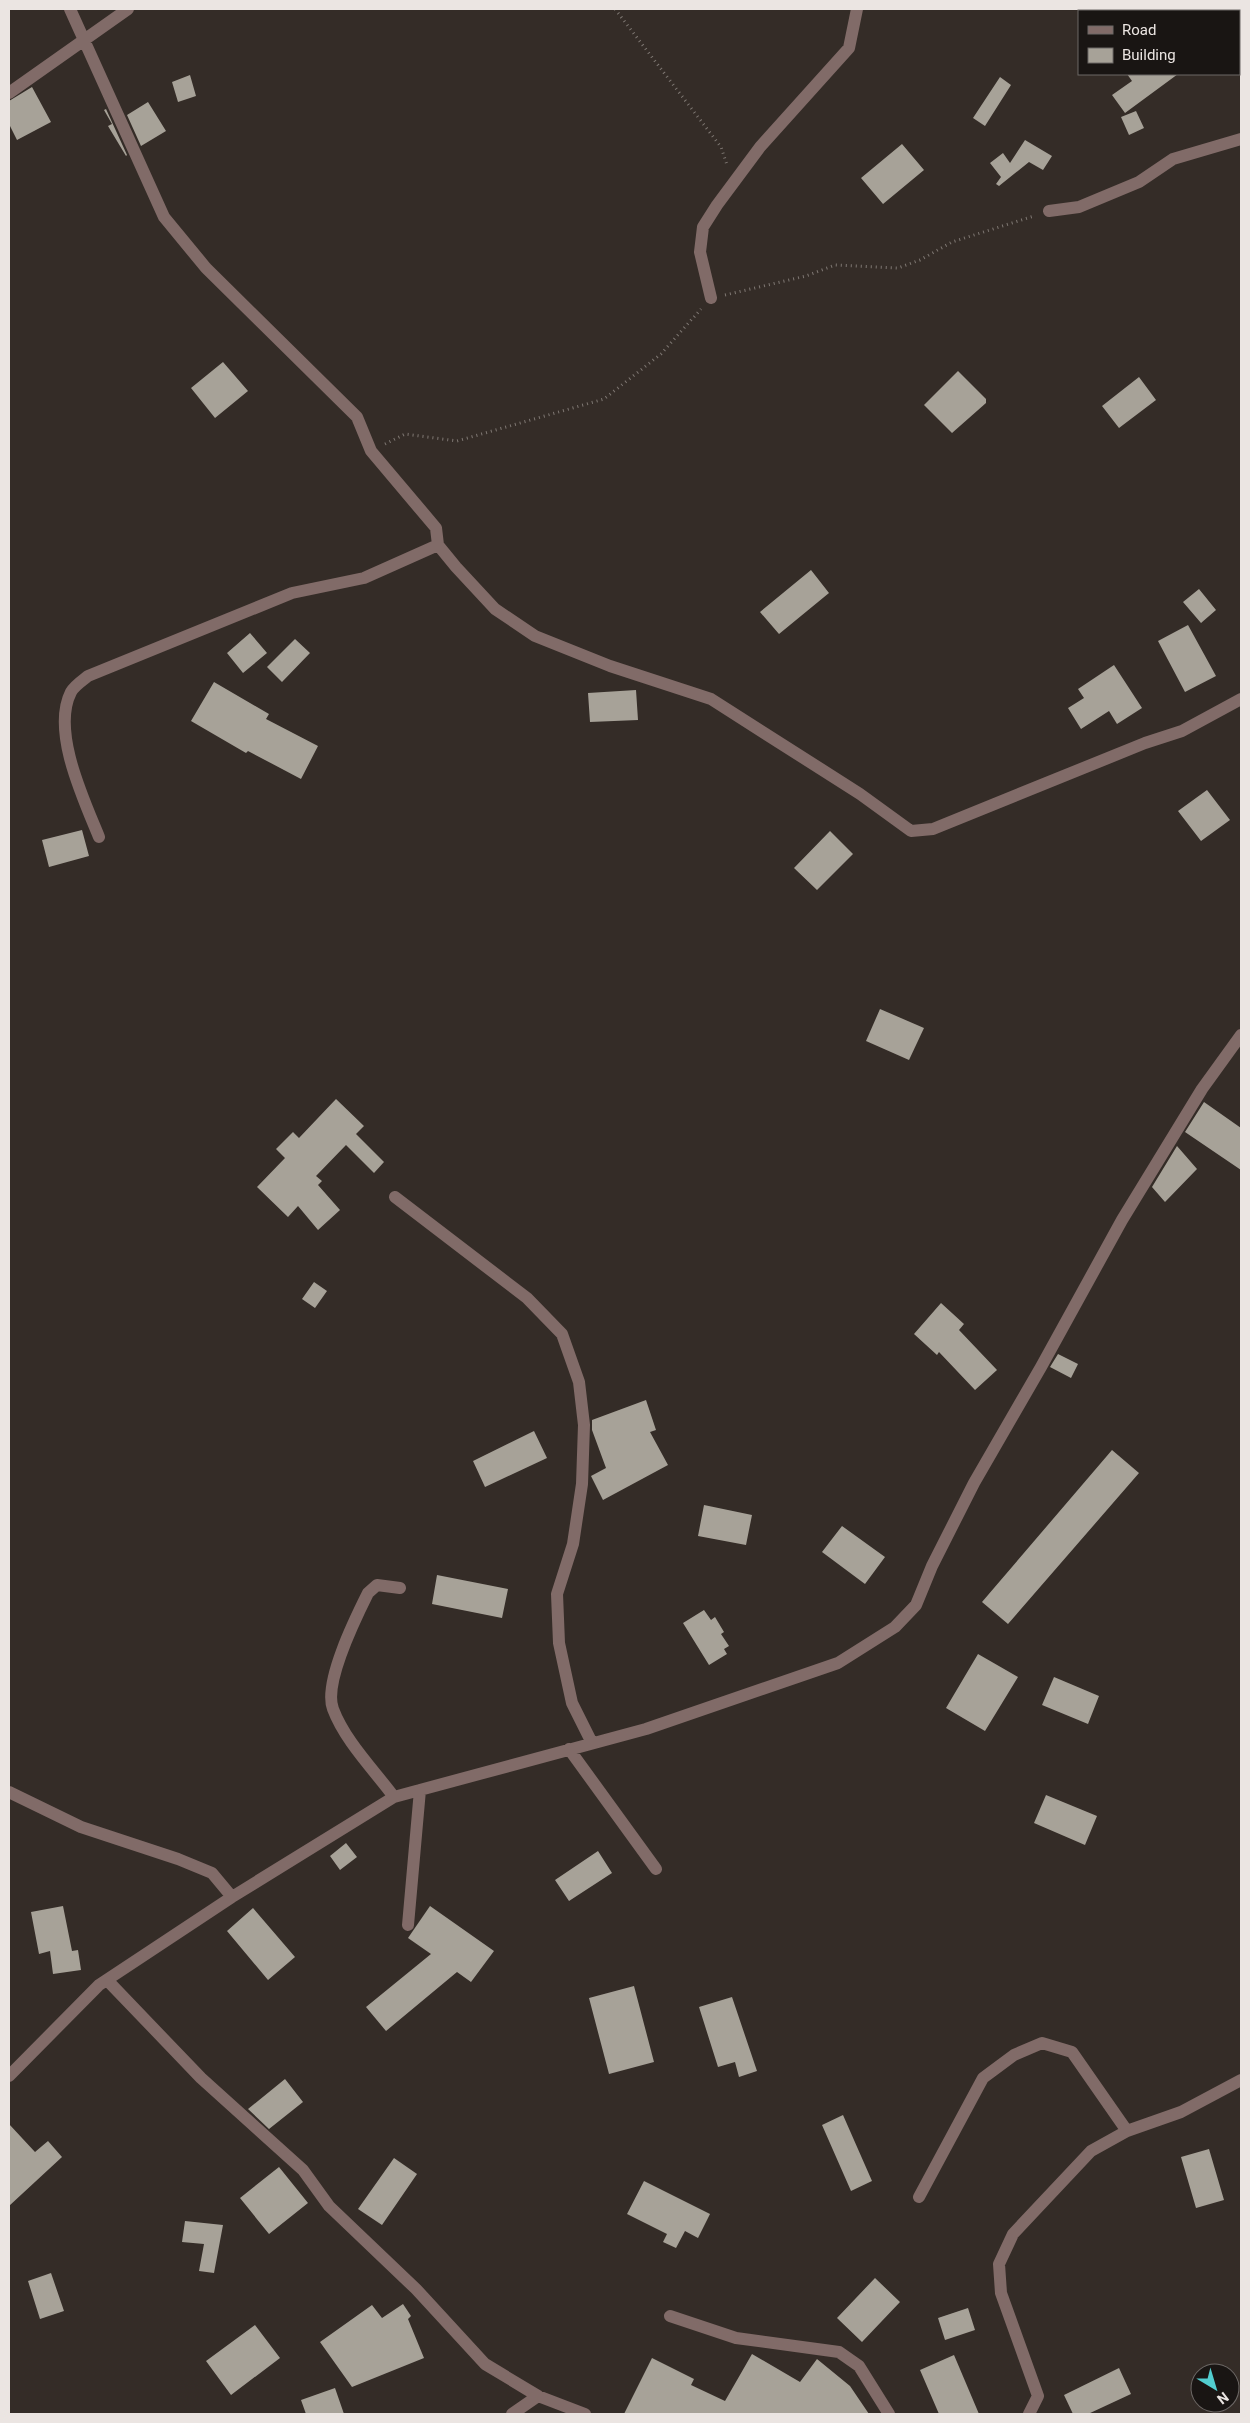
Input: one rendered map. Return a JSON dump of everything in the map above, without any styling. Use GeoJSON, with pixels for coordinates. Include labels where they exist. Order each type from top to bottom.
{"type":"FeatureCollection","features":[{"type":"Feature","properties":{"kind":"street"},"geometry":{"type":"LineString","coordinates":[[70,9],[164,217],[206,268],[357,417],[371,451],[436,528],[438,545],[456,567],[495,609],[535,636],[610,666],[710,699],[860,794],[911,831],[933,829],[1145,743],[1182,731],[1241,699]]}},
{"type":"Feature","properties":{"kind":"street"},"geometry":{"type":"LineString","coordinates":[[9,93],[128,9]]}},
{"type":"Feature","properties":{"kind":"street"},"geometry":{"type":"LineString","coordinates":[[711,298],[700,252],[703,227],[760,147],[849,48],[857,9]]}},
{"type":"Feature","properties":{"kind":"street"},"geometry":{"type":"LineString","coordinates":[[1049,211],[1079,207],[1139,182],[1173,159],[1241,139]]}},
{"type":"Feature","properties":{"kind":"street"},"geometry":{"type":"LineString","coordinates":[[99,837],[73,773],[64,718],[71,691],[88,676],[292,594],[364,578],[438,545]]}},
{"type":"Feature","properties":{"kind":"street"},"geometry":{"type":"LineString","coordinates":[[9,2076],[99,1985],[232,1896],[394,1797],[646,1729],[838,1663],[895,1627],[916,1605],[932,1566],[974,1483],[1041,1367],[1122,1220],[1202,1089],[1241,1035]]}},
{"type":"Feature","properties":{"kind":"street"},"geometry":{"type":"LineString","coordinates":[[395,1197],[527,1298],[562,1334],[568,1350],[579,1382],[584,1424],[582,1484],[573,1544],[557,1594],[558,1643],[572,1703],[592,1743]]}},
{"type":"Feature","properties":{"kind":"street"},"geometry":{"type":"LineString","coordinates":[[394,1797],[345,1732],[332,1707],[335,1669],[368,1593],[377,1585],[400,1588]]}},
{"type":"Feature","properties":{"kind":"street"},"geometry":{"type":"LineString","coordinates":[[569,1749],[656,1868]]}},
{"type":"Feature","properties":{"kind":"street"},"geometry":{"type":"LineString","coordinates":[[408,1925],[420,1790]]}},
{"type":"Feature","properties":{"kind":"street"},"geometry":{"type":"LineString","coordinates":[[9,1792],[81,1827],[178,1858],[212,1872],[232,1896]]}},
{"type":"Feature","properties":{"kind":"street"},"geometry":{"type":"LineString","coordinates":[[107,1980],[201,2078],[302,2170],[329,2206],[416,2289],[485,2364],[538,2396],[586,2414]]}},
{"type":"Feature","properties":{"kind":"street"},"geometry":{"type":"LineString","coordinates":[[919,2197],[983,2078],[1014,2055],[1042,2043],[1072,2052],[1128,2131]]}},
{"type":"Feature","properties":{"kind":"street"},"geometry":{"type":"LineString","coordinates":[[1029,2414],[1038,2396],[1001,2294],[999,2264],[1013,2234],[1091,2151],[1128,2131],[1181,2112],[1241,2080]]}},
{"type":"Feature","properties":{"kind":"street"},"geometry":{"type":"LineString","coordinates":[[670,2316],[736,2338],[839,2352],[859,2366],[889,2414]]}},
{"type":"Feature","properties":{"kind":"street"},"geometry":{"type":"LineString","coordinates":[[512,2414],[538,2396]]}},
{"type":"Feature","properties":{"kind":"path"},"geometry":{"type":"LineString","coordinates":[[615,9],[721,147],[734,182]]}},
{"type":"Feature","properties":{"kind":"path"},"geometry":{"type":"LineString","coordinates":[[371,451],[405,434],[457,441],[604,399],[660,354],[711,298],[806,276],[835,264],[898,268],[920,260],[952,242],[1049,211]]}},
{"type":"Feature","properties":{"kind":"building"},"geometry":{"type":"Polygon","coordinates":[[[190,75],[196,96],[178,102],[172,82],[190,75]]]}},
{"type":"Feature","properties":{"kind":"building"},"geometry":{"type":"Polygon","coordinates":[[[1128,75],[1177,75],[1125,113],[1112,95],[1132,81],[1128,75]]]}},
{"type":"Feature","properties":{"kind":"building"},"geometry":{"type":"Polygon","coordinates":[[[1000,77],[1011,85],[985,126],[973,118],[1000,77]]]}},
{"type":"Feature","properties":{"kind":"building"},"geometry":{"type":"Polygon","coordinates":[[[32,87],[51,122],[17,140],[9,124],[9,101],[32,87]]]}},
{"type":"Feature","properties":{"kind":"building"},"geometry":{"type":"Polygon","coordinates":[[[148,102],[166,131],[141,146],[127,115],[148,102]]]}},
{"type":"Feature","properties":{"kind":"building"},"geometry":{"type":"Polygon","coordinates":[[[106,109],[126,156],[108,126],[112,124],[104,110],[106,109]]]}},
{"type":"Feature","properties":{"kind":"building"},"geometry":{"type":"Polygon","coordinates":[[[1136,111],[1144,128],[1129,135],[1121,117],[1136,111]]]}},
{"type":"Feature","properties":{"kind":"building"},"geometry":{"type":"Polygon","coordinates":[[[1025,140],[1052,156],[1043,170],[1029,162],[999,186],[996,184],[1001,177],[990,163],[1003,153],[1010,163],[1025,140]]]}},
{"type":"Feature","properties":{"kind":"building"},"geometry":{"type":"Polygon","coordinates":[[[902,144],[924,170],[883,204],[861,178],[902,144]]]}},
{"type":"Feature","properties":{"kind":"building"},"geometry":{"type":"Polygon","coordinates":[[[223,362],[248,391],[215,418],[191,388],[223,362]]]}},
{"type":"Feature","properties":{"kind":"building"},"geometry":{"type":"Polygon","coordinates":[[[958,371],[986,399],[986,403],[952,433],[924,405],[958,371]]]}},
{"type":"Feature","properties":{"kind":"building"},"geometry":{"type":"Polygon","coordinates":[[[1139,377],[1156,400],[1119,428],[1102,406],[1139,377]]]}},
{"type":"Feature","properties":{"kind":"building"},"geometry":{"type":"Polygon","coordinates":[[[811,570],[829,593],[779,634],[760,612],[811,570]]]}},
{"type":"Feature","properties":{"kind":"building"},"geometry":{"type":"Polygon","coordinates":[[[1199,589],[1216,610],[1201,623],[1183,602],[1199,589]]]}},
{"type":"Feature","properties":{"kind":"building"},"geometry":{"type":"Polygon","coordinates":[[[1188,625],[1216,676],[1185,692],[1158,641],[1188,625]]]}},
{"type":"Feature","properties":{"kind":"building"},"geometry":{"type":"Polygon","coordinates":[[[250,633],[267,653],[243,673],[227,653],[250,633]]]}},
{"type":"Feature","properties":{"kind":"building"},"geometry":{"type":"Polygon","coordinates":[[[295,639],[310,653],[282,682],[267,667],[295,639]]]}},
{"type":"Feature","properties":{"kind":"building"},"geometry":{"type":"Polygon","coordinates":[[[1114,665],[1142,708],[1117,724],[1109,711],[1081,729],[1068,708],[1084,698],[1078,689],[1114,665]]]}},
{"type":"Feature","properties":{"kind":"building"},"geometry":{"type":"Polygon","coordinates":[[[214,682],[269,714],[266,719],[318,746],[301,779],[248,751],[246,753],[191,721],[214,682]]]}},
{"type":"Feature","properties":{"kind":"building"},"geometry":{"type":"Polygon","coordinates":[[[636,690],[638,720],[590,722],[588,693],[636,690]]]}},
{"type":"Feature","properties":{"kind":"building"},"geometry":{"type":"Polygon","coordinates":[[[1207,790],[1230,820],[1201,841],[1178,811],[1207,790]]]}},
{"type":"Feature","properties":{"kind":"building"},"geometry":{"type":"Polygon","coordinates":[[[82,830],[89,856],[49,867],[42,840],[82,830]]]}},
{"type":"Feature","properties":{"kind":"building"},"geometry":{"type":"Polygon","coordinates":[[[830,831],[853,854],[817,890],[794,868],[830,831]]]}},
{"type":"Feature","properties":{"kind":"building"},"geometry":{"type":"Polygon","coordinates":[[[880,1009],[924,1028],[909,1060],[866,1041],[880,1009]]]}},
{"type":"Feature","properties":{"kind":"building"},"geometry":{"type":"Polygon","coordinates":[[[336,1099],[364,1126],[356,1134],[384,1162],[374,1173],[346,1145],[316,1176],[322,1181],[318,1185],[340,1210],[318,1230],[298,1206],[288,1217],[257,1187],[285,1158],[276,1149],[293,1132],[299,1138],[336,1099]]]}},
{"type":"Feature","properties":{"kind":"building"},"geometry":{"type":"Polygon","coordinates":[[[1204,1102],[1241,1128],[1241,1170],[1185,1132],[1204,1102]]]}},
{"type":"Feature","properties":{"kind":"building"},"geometry":{"type":"Polygon","coordinates":[[[1177,1146],[1197,1169],[1165,1202],[1152,1187],[1177,1146]]]}},
{"type":"Feature","properties":{"kind":"building"},"geometry":{"type":"Polygon","coordinates":[[[314,1282],[327,1291],[315,1308],[302,1299],[314,1282]]]}},
{"type":"Feature","properties":{"kind":"building"},"geometry":{"type":"Polygon","coordinates":[[[941,1303],[964,1324],[959,1330],[997,1370],[975,1390],[939,1352],[937,1355],[914,1334],[941,1303]]]}},
{"type":"Feature","properties":{"kind":"building"},"geometry":{"type":"Polygon","coordinates":[[[1058,1354],[1078,1364],[1071,1378],[1050,1367],[1058,1354]]]}},
{"type":"Feature","properties":{"kind":"building"},"geometry":{"type":"Polygon","coordinates":[[[646,1400],[656,1430],[650,1432],[668,1465],[603,1500],[591,1476],[606,1468],[592,1430],[592,1420],[646,1400]]]}},
{"type":"Feature","properties":{"kind":"building"},"geometry":{"type":"Polygon","coordinates":[[[534,1431],[547,1458],[485,1487],[473,1461],[534,1431]]]}},
{"type":"Feature","properties":{"kind":"building"},"geometry":{"type":"Polygon","coordinates":[[[1112,1450],[1139,1473],[1008,1624],[982,1602],[1112,1450]]]}},
{"type":"Feature","properties":{"kind":"building"},"geometry":{"type":"Polygon","coordinates":[[[704,1505],[752,1515],[746,1545],[698,1536],[704,1505]]]}},
{"type":"Feature","properties":{"kind":"building"},"geometry":{"type":"Polygon","coordinates":[[[842,1526],[885,1557],[865,1584],[822,1552],[842,1526]]]}},
{"type":"Feature","properties":{"kind":"building"},"geometry":{"type":"Polygon","coordinates":[[[437,1575],[508,1589],[502,1618],[432,1604],[437,1575]]]}},
{"type":"Feature","properties":{"kind":"building"},"geometry":{"type":"Polygon","coordinates":[[[704,1610],[711,1620],[715,1617],[724,1632],[721,1634],[729,1646],[724,1649],[727,1654],[709,1665],[683,1623],[704,1610]]]}},
{"type":"Feature","properties":{"kind":"building"},"geometry":{"type":"Polygon","coordinates":[[[978,1654],[1018,1677],[985,1731],[946,1708],[978,1654]]]}},
{"type":"Feature","properties":{"kind":"building"},"geometry":{"type":"Polygon","coordinates":[[[1054,1677],[1099,1696],[1088,1724],[1042,1705],[1054,1677]]]}},
{"type":"Feature","properties":{"kind":"building"},"geometry":{"type":"Polygon","coordinates":[[[1046,1795],[1097,1816],[1085,1845],[1034,1823],[1046,1795]]]}},
{"type":"Feature","properties":{"kind":"building"},"geometry":{"type":"Polygon","coordinates":[[[346,1843],[357,1857],[340,1870],[330,1856],[346,1843]]]}},
{"type":"Feature","properties":{"kind":"building"},"geometry":{"type":"Polygon","coordinates":[[[598,1851],[612,1873],[569,1901],[555,1880],[598,1851]]]}},
{"type":"Feature","properties":{"kind":"building"},"geometry":{"type":"Polygon","coordinates":[[[63,1906],[72,1951],[78,1950],[81,1970],[53,1974],[50,1951],[39,1954],[31,1912],[63,1906]]]}},
{"type":"Feature","properties":{"kind":"building"},"geometry":{"type":"Polygon","coordinates":[[[430,1906],[494,1951],[471,1982],[457,1972],[386,2031],[366,2007],[431,1954],[408,1938],[430,1906]]]}},
{"type":"Feature","properties":{"kind":"building"},"geometry":{"type":"Polygon","coordinates":[[[253,1908],[295,1957],[268,1980],[227,1931],[253,1908]]]}},
{"type":"Feature","properties":{"kind":"building"},"geometry":{"type":"Polygon","coordinates":[[[634,1986],[654,2062],[609,2074],[589,1998],[634,1986]]]}},
{"type":"Feature","properties":{"kind":"building"},"geometry":{"type":"Polygon","coordinates":[[[732,1997],[757,2071],[739,2077],[735,2062],[718,2067],[699,2007],[732,1997]]]}},
{"type":"Feature","properties":{"kind":"building"},"geometry":{"type":"Polygon","coordinates":[[[285,2079],[303,2102],[269,2129],[248,2109],[285,2079]]]}},
{"type":"Feature","properties":{"kind":"building"},"geometry":{"type":"Polygon","coordinates":[[[843,2115],[872,2181],[851,2191],[822,2125],[843,2115]]]}},
{"type":"Feature","properties":{"kind":"building"},"geometry":{"type":"Polygon","coordinates":[[[9,2124],[35,2152],[48,2141],[62,2157],[9,2206],[9,2124]]]}},
{"type":"Feature","properties":{"kind":"building"},"geometry":{"type":"Polygon","coordinates":[[[1209,2149],[1224,2200],[1196,2208],[1181,2157],[1209,2149]]]}},
{"type":"Feature","properties":{"kind":"building"},"geometry":{"type":"Polygon","coordinates":[[[394,2158],[417,2174],[382,2225],[358,2209],[394,2158]]]}},
{"type":"Feature","properties":{"kind":"building"},"geometry":{"type":"Polygon","coordinates":[[[279,2167],[308,2203],[269,2234],[240,2198],[279,2167]]]}},
{"type":"Feature","properties":{"kind":"building"},"geometry":{"type":"Polygon","coordinates":[[[644,2181],[710,2214],[698,2238],[685,2231],[676,2248],[663,2242],[667,2234],[627,2214],[644,2181]]]}},
{"type":"Feature","properties":{"kind":"building"},"geometry":{"type":"Polygon","coordinates":[[[185,2221],[223,2225],[214,2273],[199,2271],[204,2244],[182,2242],[185,2221]]]}},
{"type":"Feature","properties":{"kind":"building"},"geometry":{"type":"Polygon","coordinates":[[[51,2273],[64,2311],[40,2319],[28,2281],[51,2273]]]}},
{"type":"Feature","properties":{"kind":"building"},"geometry":{"type":"Polygon","coordinates":[[[875,2278],[900,2302],[862,2342],[837,2318],[875,2278]]]}},
{"type":"Feature","properties":{"kind":"building"},"geometry":{"type":"Polygon","coordinates":[[[403,2304],[411,2316],[408,2319],[424,2358],[352,2387],[320,2342],[372,2305],[382,2318],[403,2304]]]}},
{"type":"Feature","properties":{"kind":"building"},"geometry":{"type":"Polygon","coordinates":[[[968,2308],[975,2330],[945,2340],[938,2318],[968,2308]]]}},
{"type":"Feature","properties":{"kind":"building"},"geometry":{"type":"Polygon","coordinates":[[[255,2325],[280,2358],[231,2395],[206,2361],[255,2325]]]}},
{"type":"Feature","properties":{"kind":"building"},"geometry":{"type":"Polygon","coordinates":[[[752,2354],[800,2382],[817,2359],[850,2386],[869,2414],[624,2414],[652,2358],[694,2379],[691,2385],[725,2401],[752,2354]]]}},
{"type":"Feature","properties":{"kind":"building"},"geometry":{"type":"Polygon","coordinates":[[[954,2355],[979,2414],[939,2414],[920,2370],[954,2355]]]}},
{"type":"Feature","properties":{"kind":"building"},"geometry":{"type":"Polygon","coordinates":[[[1119,2368],[1131,2394],[1088,2414],[1073,2414],[1064,2395],[1119,2368]]]}},
{"type":"Feature","properties":{"kind":"building"},"geometry":{"type":"Polygon","coordinates":[[[335,2388],[344,2414],[306,2414],[301,2400],[335,2388]]]}}]}
